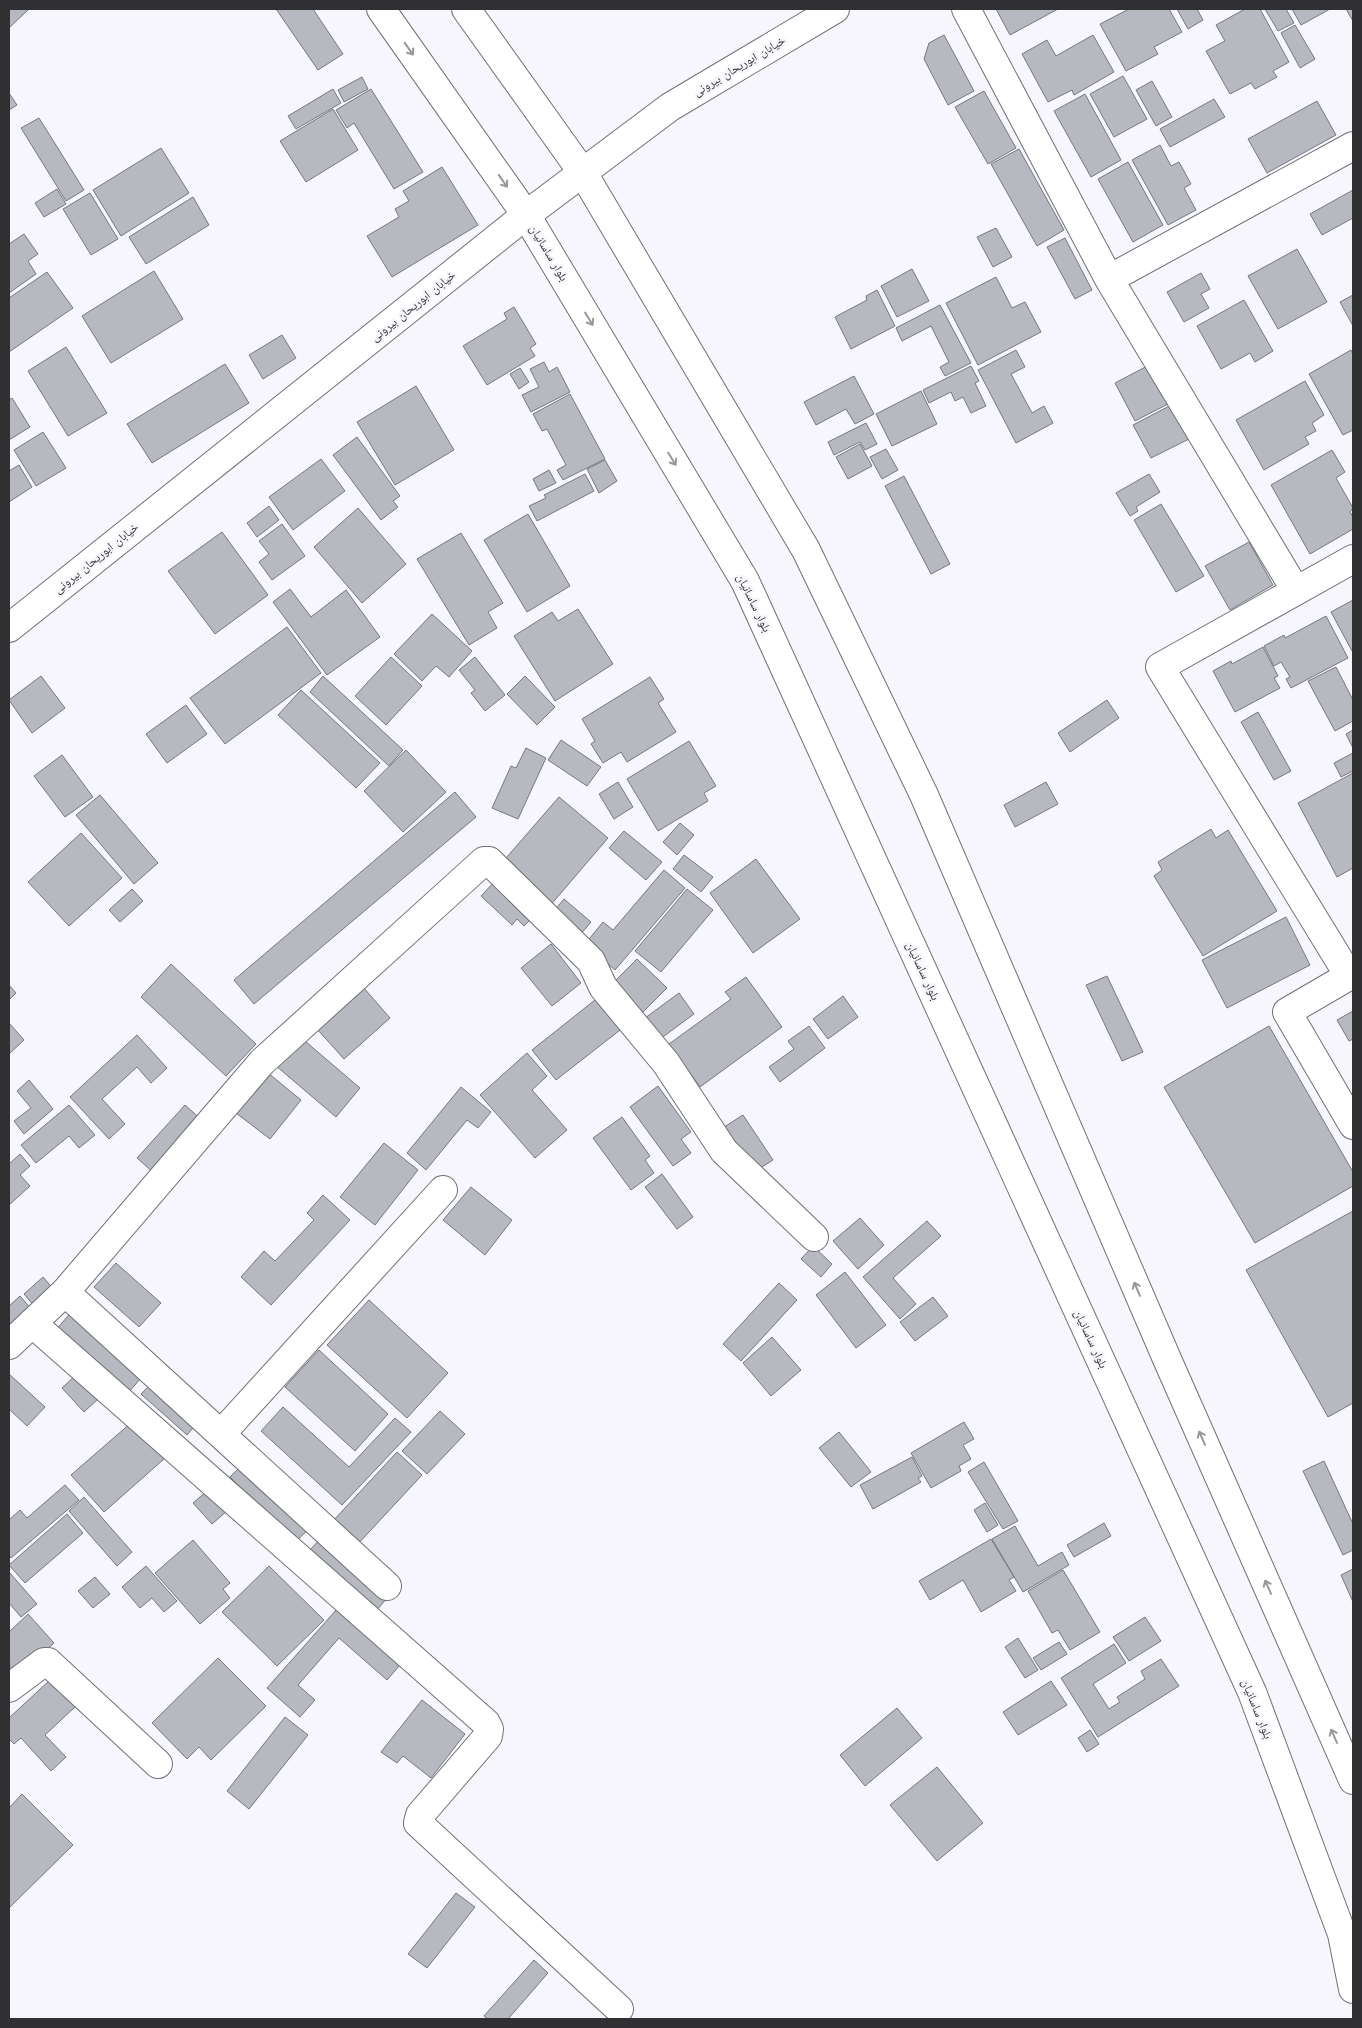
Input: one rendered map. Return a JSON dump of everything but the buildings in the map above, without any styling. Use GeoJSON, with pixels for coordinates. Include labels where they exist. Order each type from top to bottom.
{"type":"FeatureCollection","features":[{"type":"Feature","properties":{"kind":"main road","name":"بلوار ساسانیان"},"geometry":{"type":"LineString","coordinates":[[381,9],[526,215],[745,581],[1252,1692],[1342,1934],[1353,1989]]}},
{"type":"Feature","properties":{"kind":"main road"},"geometry":{"type":"LineString","coordinates":[[466,9],[583,173],[806,550],[924,795],[1167,1358],[1353,1780]]}},
{"type":"Feature","properties":{"kind":"main road","name":"خیابان ابوریحان بیرونی"},"geometry":{"type":"LineString","coordinates":[[9,628],[526,215],[670,107],[835,9]]}},
{"type":"Feature","properties":{"kind":"main road"},"geometry":{"type":"LineString","coordinates":[[966,9],[1109,279],[1296,591]]}},
{"type":"Feature","properties":{"kind":"main road"},"geometry":{"type":"LineString","coordinates":[[1109,279],[1353,146]]}},
{"type":"Feature","properties":{"kind":"main road"},"geometry":{"type":"LineString","coordinates":[[1353,559],[1160,667],[1351,974],[1286,1012],[1353,1125]]}},
{"type":"Feature","properties":{"kind":"main road"},"geometry":{"type":"LineString","coordinates":[[9,1346],[65,1292],[262,1062],[484,861],[489,862],[591,961],[603,987],[666,1062],[724,1151],[814,1237]]}},
{"type":"Feature","properties":{"kind":"main road"},"geometry":{"type":"LineString","coordinates":[[221,1434],[443,1190]]}},
{"type":"Feature","properties":{"kind":"main road"},"geometry":{"type":"LineString","coordinates":[[65,1292],[387,1586]]}},
{"type":"Feature","properties":{"kind":"main road"},"geometry":{"type":"LineString","coordinates":[[32,1323],[486,1723],[489,1729],[488,1736],[420,1816],[418,1823],[619,2009]]}},
{"type":"Feature","properties":{"kind":"main road"},"geometry":{"type":"LineString","coordinates":[[9,1688],[44,1662],[48,1662],[158,1764]]}}]}
